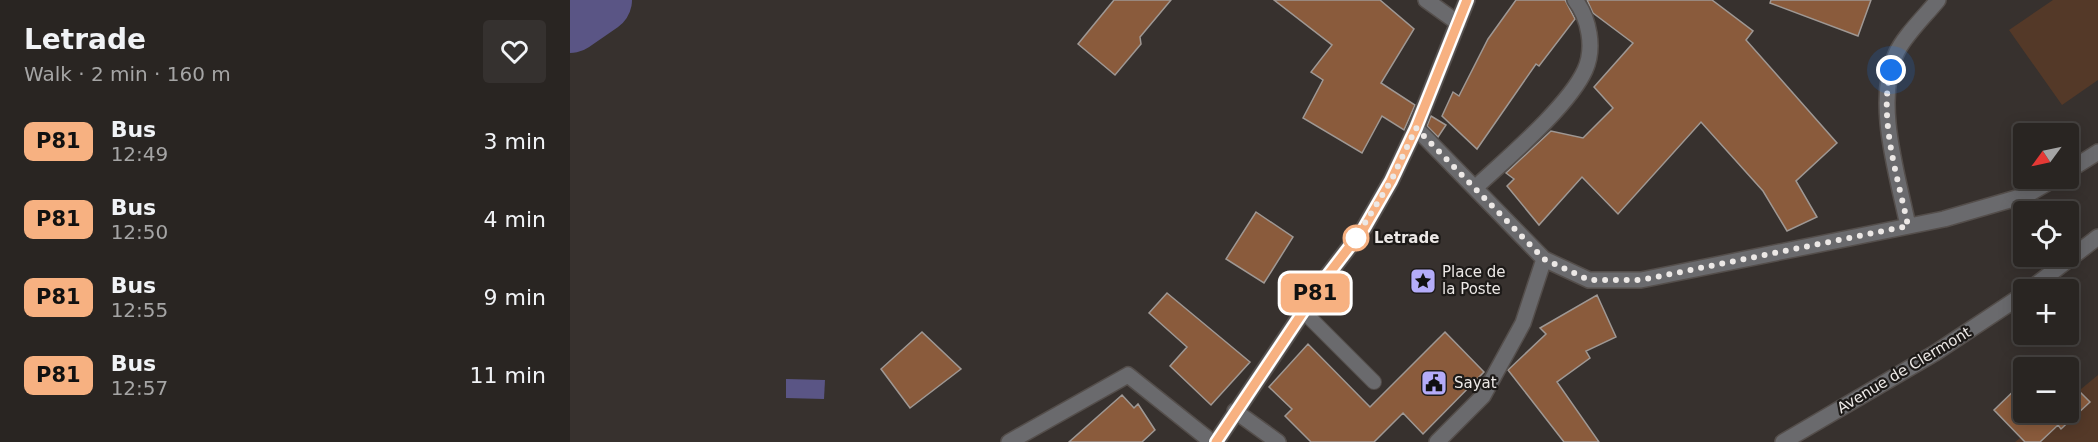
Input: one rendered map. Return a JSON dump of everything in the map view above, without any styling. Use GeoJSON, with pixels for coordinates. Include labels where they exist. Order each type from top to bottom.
{"type":"FeatureCollection","features":[{"type":"Feature","properties":{"kind":"street"},"geometry":{"type":"LineString","coordinates":[[1426,0],[1458,23]]}},
{"type":"Feature","properties":{"kind":"street"},"geometry":{"type":"LineString","coordinates":[[1009,442],[1128,375],[1214,442],[1303,311],[1364,228],[1391,181],[1416,128],[1467,0]]}},
{"type":"Feature","properties":{"kind":"street"},"geometry":{"type":"LineString","coordinates":[[1475,188],[1566,99],[1586,69],[1591,38],[1580,7],[1575,0]]}},
{"type":"Feature","properties":{"kind":"street"},"geometry":{"type":"LineString","coordinates":[[1908,226],[1889,131],[1887,87],[1896,53],[1938,0]]}},
{"type":"Feature","properties":{"kind":"street"},"geometry":{"type":"LineString","coordinates":[[1416,128],[1544,259],[1589,280],[1641,280],[1908,226],[2010,201],[2037,189]]}},
{"type":"Feature","properties":{"kind":"street"},"geometry":{"type":"LineString","coordinates":[[2079,164],[2098,152]]}},
{"type":"Feature","properties":{"kind":"street"},"geometry":{"type":"LineString","coordinates":[[2043,279],[2098,237]]}},
{"type":"Feature","properties":{"kind":"street"},"geometry":{"type":"LineString","coordinates":[[1437,442],[1483,396],[1523,323],[1544,259]]}},
{"type":"Feature","properties":{"kind":"street","name":"Avenue de Clermont"},"geometry":{"type":"LineString","coordinates":[[1783,442],[1935,353],[2013,301]]}},
{"type":"Feature","properties":{"kind":"street"},"geometry":{"type":"LineString","coordinates":[[1235,411],[1278,442]]}},
{"type":"Feature","properties":{"kind":"lane"},"geometry":{"type":"LineString","coordinates":[[1303,311],[1374,382]]}},
{"type":"Feature","properties":{"kind":"shaded area"},"geometry":{"type":"Polygon","coordinates":[[[2053,0],[2098,0],[2098,80],[2062,105],[2009,30],[2053,0]]]}},
{"type":"Feature","properties":{"kind":"shaded area"},"geometry":{"type":"Polygon","coordinates":[[[2098,375],[2098,442],[2015,442],[2039,423],[2079,423],[2079,391],[2098,375]]]}},
{"type":"Feature","properties":{"kind":"shaded area"},"geometry":{"type":"Polygon","coordinates":[[[786,379],[825,380],[824,399],[786,398],[786,379]]]}},
{"type":"Feature","properties":{"kind":"building"},"geometry":{"type":"Polygon","coordinates":[[[1114,0],[1171,0],[1140,37],[1141,44],[1115,75],[1078,44],[1114,0]]]}},
{"type":"Feature","properties":{"kind":"building"},"geometry":{"type":"Polygon","coordinates":[[[1274,0],[1380,0],[1414,29],[1381,83],[1415,105],[1404,130],[1382,116],[1362,153],[1303,118],[1323,80],[1311,72],[1332,45],[1274,0]]]}},
{"type":"Feature","properties":{"kind":"building"},"geometry":{"type":"Polygon","coordinates":[[[1516,0],[1565,0],[1575,19],[1539,66],[1536,64],[1477,149],[1442,116],[1453,92],[1459,96],[1488,39],[1516,0]]]}},
{"type":"Feature","properties":{"kind":"building"},"geometry":{"type":"Polygon","coordinates":[[[1587,0],[1712,0],[1753,31],[1746,40],[1837,143],[1796,181],[1817,217],[1787,231],[1763,191],[1701,122],[1618,214],[1582,177],[1539,225],[1507,186],[1514,179],[1506,173],[1551,131],[1583,138],[1613,108],[1594,87],[1633,43],[1593,13],[1587,0]]]}},
{"type":"Feature","properties":{"kind":"building"},"geometry":{"type":"Polygon","coordinates":[[[1771,0],[1871,0],[1858,36],[1770,3],[1771,0]]]}},
{"type":"Feature","properties":{"kind":"building"},"geometry":{"type":"Polygon","coordinates":[[[1431,116],[1446,125],[1438,137],[1427,126],[1431,116]]]}},
{"type":"Feature","properties":{"kind":"building"},"geometry":{"type":"Polygon","coordinates":[[[1256,212],[1293,237],[1264,283],[1226,259],[1256,212]]]}},
{"type":"Feature","properties":{"kind":"building"},"geometry":{"type":"Polygon","coordinates":[[[1167,293],[1250,362],[1211,405],[1170,366],[1187,347],[1149,313],[1167,293]]]}},
{"type":"Feature","properties":{"kind":"building"},"geometry":{"type":"Polygon","coordinates":[[[1597,295],[1616,337],[1586,351],[1590,358],[1557,382],[1599,442],[1564,442],[1508,370],[1546,334],[1540,328],[1597,295]]]}},
{"type":"Feature","properties":{"kind":"building"},"geometry":{"type":"Polygon","coordinates":[[[922,332],[961,369],[910,408],[881,369],[922,332]]]}},
{"type":"Feature","properties":{"kind":"building"},"geometry":{"type":"Polygon","coordinates":[[[1445,332],[1484,372],[1423,434],[1403,413],[1374,442],[1311,442],[1285,416],[1292,409],[1269,387],[1308,344],[1370,407],[1445,332]]]}},
{"type":"Feature","properties":{"kind":"building"},"geometry":{"type":"Polygon","coordinates":[[[2079,391],[2090,402],[2079,412],[2079,391]]]}},
{"type":"Feature","properties":{"kind":"building"},"geometry":{"type":"Polygon","coordinates":[[[2013,392],[2013,423],[2067,423],[2061,429],[2058,425],[2040,442],[2025,442],[1994,410],[2013,392]]]}},
{"type":"Feature","properties":{"kind":"building"},"geometry":{"type":"Polygon","coordinates":[[[1122,395],[1134,408],[1138,404],[1155,430],[1142,442],[1069,442],[1122,395]]]}},
{"type":"Feature","properties":{"kind":"waterway"},"geometry":{"type":"LineString","coordinates":[[570,20],[599,0]]}},
{"type":"Feature","properties":{"kind":"bus line","name":"P81"},"geometry":{"type":"LineString","coordinates":[[1216,442],[1327,276],[1364,228],[1391,181],[1416,128],[1467,0]]}},
{"type":"Feature","properties":{"kind":"place","name":"Letrade"},"geometry":{"type":"Point","coordinates":[1356,238]}},
{"type":"Feature","properties":{"kind":"place","name":"Place de la Poste"},"geometry":{"type":"Point","coordinates":[1423,281]}},
{"type":"Feature","properties":{"kind":"place","name":"Sayat"},"geometry":{"type":"Point","coordinates":[1434,383]}},
{"type":"Feature","properties":{"kind":"route"},"geometry":{"type":"LineString","coordinates":[[1356,238],[1352,244],[1391,181],[1416,128],[1544,259],[1589,280],[1641,280],[1908,226],[1889,131],[1887,87],[1891,70]]}}]}
